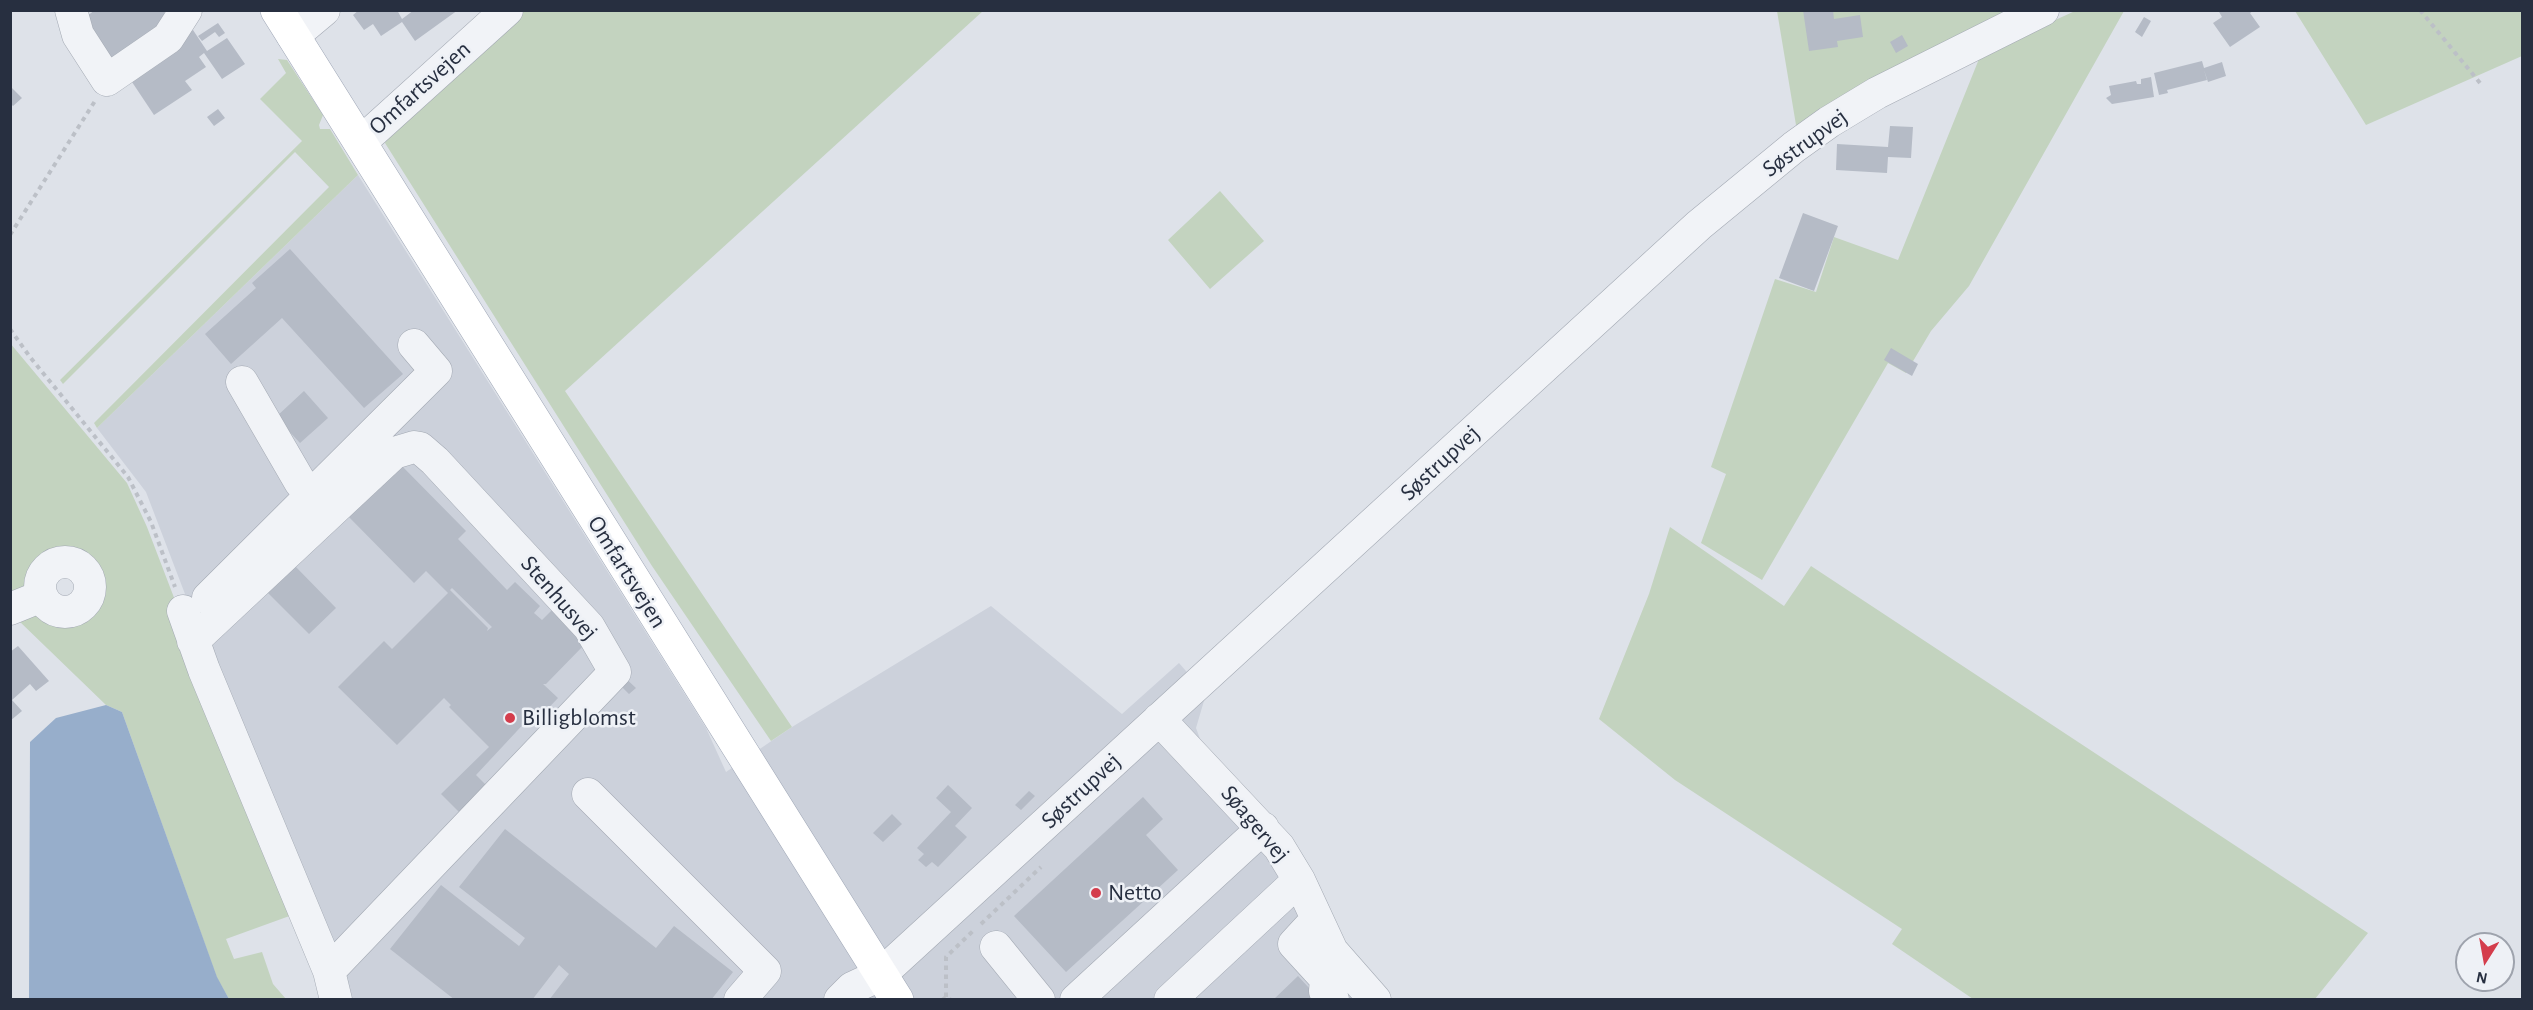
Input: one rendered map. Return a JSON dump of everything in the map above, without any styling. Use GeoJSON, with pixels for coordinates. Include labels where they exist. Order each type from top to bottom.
{"type":"FeatureCollection","features":[{"type":"Feature","properties":{"kind":"main road","name":"Omfartsvejen"},"geometry":{"type":"LineString","coordinates":[[285,23],[361,142],[882,991]]}},
{"type":"Feature","properties":{"kind":"street"},"geometry":{"type":"LineString","coordinates":[[71,10],[78,35],[107,80],[168,38],[186,10]]}},
{"type":"Feature","properties":{"kind":"street","name":"Omfartsvejen"},"geometry":{"type":"LineString","coordinates":[[285,23],[324,10]]}},
{"type":"Feature","properties":{"kind":"street","name":"Omfartsvejen"},"geometry":{"type":"LineString","coordinates":[[361,142],[507,10]]}},
{"type":"Feature","properties":{"kind":"street","name":"Søstrupvej"},"geometry":{"type":"LineString","coordinates":[[882,991],[1159,719],[1699,225],[1794,147],[1829,122],[1877,93],[2043,10]]}},
{"type":"Feature","properties":{"kind":"street"},"geometry":{"type":"LineString","coordinates":[[188,624],[436,371],[414,345]]}},
{"type":"Feature","properties":{"kind":"street"},"geometry":{"type":"LineString","coordinates":[[242,382],[300,482],[312,496]]}},
{"type":"Feature","properties":{"kind":"street","name":"Stenhusvej"},"geometry":{"type":"LineString","coordinates":[[414,447],[420,448],[430,457],[589,627],[615,672],[333,985],[188,624],[394,453],[414,447]]}},
{"type":"Feature","properties":{"kind":"street"},"geometry":{"type":"LineString","coordinates":[[10,609],[42,596]]}},
{"type":"Feature","properties":{"kind":"street","name":"Søagervej"},"geometry":{"type":"LineString","coordinates":[[1159,719],[1279,847],[1299,880],[1332,951],[1375,999]]}},
{"type":"Feature","properties":{"kind":"street"},"geometry":{"type":"LineString","coordinates":[[588,794],[765,971],[740,999]]}},
{"type":"Feature","properties":{"kind":"street"},"geometry":{"type":"LineString","coordinates":[[1076,999],[1263,828]]}},
{"type":"Feature","properties":{"kind":"street"},"geometry":{"type":"LineString","coordinates":[[1189,993],[1299,880]]}},
{"type":"Feature","properties":{"kind":"street"},"geometry":{"type":"LineString","coordinates":[[1317,919],[1294,944],[1326,979],[1325,991],[1333,999]]}},
{"type":"Feature","properties":{"kind":"street"},"geometry":{"type":"LineString","coordinates":[[996,947],[1039,999]]}},
{"type":"Feature","properties":{"kind":"street"},"geometry":{"type":"LineString","coordinates":[[840,999],[852,988],[882,991]]}},
{"type":"Feature","properties":{"kind":"path"},"geometry":{"type":"LineString","coordinates":[[2420,10],[2480,83]]}},
{"type":"Feature","properties":{"kind":"path"},"geometry":{"type":"LineString","coordinates":[[10,235],[107,80]]}},
{"type":"Feature","properties":{"kind":"path"},"geometry":{"type":"LineString","coordinates":[[10,329],[30,357],[128,477],[151,522],[188,624]]}},
{"type":"Feature","properties":{"kind":"path"},"geometry":{"type":"LineString","coordinates":[[942,999],[946,997],[951,999]]}},
{"type":"Feature","properties":{"kind":"shaded area"},"geometry":{"type":"Polygon","coordinates":[[[358,175],[706,728],[726,772],[792,727],[991,606],[1122,714],[1179,663],[1206,694],[1196,728],[1203,747],[1350,957],[1390,999],[351,999],[211,662],[146,492],[97,428],[358,175]]]}},
{"type":"Feature","properties":{"kind":"green space"},"geometry":{"type":"Polygon","coordinates":[[[519,11],[983,11],[565,391],[792,727],[771,741],[652,566],[385,143],[388,128],[519,11]]]}},
{"type":"Feature","properties":{"kind":"green space"},"geometry":{"type":"Polygon","coordinates":[[[1777,11],[2020,11],[1797,131],[1777,11]]]}},
{"type":"Feature","properties":{"kind":"green space"},"geometry":{"type":"Polygon","coordinates":[[[2075,11],[2124,11],[1969,286],[1931,331],[1906,373],[1888,363],[1762,580],[1701,543],[1726,474],[1711,467],[1775,279],[1816,292],[1834,237],[1898,260],[1981,54],[2075,11]]]}},
{"type":"Feature","properties":{"kind":"green space"},"geometry":{"type":"Polygon","coordinates":[[[2295,11],[2522,11],[2522,56],[2366,125],[2295,11]]]}},
{"type":"Feature","properties":{"kind":"green space"},"geometry":{"type":"Polygon","coordinates":[[[278,59],[287,60],[323,115],[319,125],[320,129],[330,129],[358,175],[97,428],[94,423],[329,187],[295,152],[63,384],[60,380],[302,141],[260,99],[286,73],[278,59]]]}},
{"type":"Feature","properties":{"kind":"green space"},"geometry":{"type":"Polygon","coordinates":[[[1220,191],[1264,241],[1210,289],[1168,240],[1220,191]]]}},
{"type":"Feature","properties":{"kind":"green space"},"geometry":{"type":"Polygon","coordinates":[[[10,343],[127,483],[147,527],[295,914],[226,939],[234,959],[262,952],[273,984],[286,999],[229,999],[217,978],[122,712],[106,705],[18,620],[39,611],[63,622],[89,612],[100,591],[91,565],[73,556],[55,556],[39,566],[29,588],[11,596],[10,343]]]}},
{"type":"Feature","properties":{"kind":"green space"},"geometry":{"type":"Polygon","coordinates":[[[1670,527],[1784,606],[1811,566],[2368,933],[2315,999],[1973,999],[1892,944],[1902,929],[1675,780],[1599,719],[1649,594],[1670,527]]]}},
{"type":"Feature","properties":{"kind":"water"},"geometry":{"type":"Polygon","coordinates":[[[106,705],[122,712],[217,977],[229,999],[29,999],[30,742],[56,718],[106,705]]]}},
{"type":"Feature","properties":{"kind":"building"},"geometry":{"type":"Polygon","coordinates":[[[95,10],[163,10],[171,22],[112,62],[83,19],[95,10]]]}},
{"type":"Feature","properties":{"kind":"building"},"geometry":{"type":"Polygon","coordinates":[[[359,10],[397,10],[402,19],[414,10],[458,10],[415,41],[402,22],[381,36],[373,24],[364,30],[353,15],[359,10]]]}},
{"type":"Feature","properties":{"kind":"building"},"geometry":{"type":"Polygon","coordinates":[[[1803,10],[1833,10],[1834,19],[1860,15],[1863,37],[1837,41],[1838,47],[1809,51],[1803,10]]]}},
{"type":"Feature","properties":{"kind":"building"},"geometry":{"type":"Polygon","coordinates":[[[2218,10],[2254,10],[2250,13],[2260,27],[2230,47],[2213,23],[2222,17],[2218,10]]]}},
{"type":"Feature","properties":{"kind":"building"},"geometry":{"type":"Polygon","coordinates":[[[2144,17],[2151,21],[2142,37],[2135,32],[2144,17]]]}},
{"type":"Feature","properties":{"kind":"building"},"geometry":{"type":"Polygon","coordinates":[[[218,23],[225,33],[219,37],[215,32],[202,41],[198,36],[218,23]]]}},
{"type":"Feature","properties":{"kind":"building"},"geometry":{"type":"Polygon","coordinates":[[[193,30],[207,51],[227,38],[245,64],[222,79],[204,53],[199,57],[206,67],[185,81],[192,90],[154,115],[128,76],[193,30]]]}},
{"type":"Feature","properties":{"kind":"building"},"geometry":{"type":"Polygon","coordinates":[[[1902,35],[1908,46],[1896,53],[1890,42],[1902,35]]]}},
{"type":"Feature","properties":{"kind":"building"},"geometry":{"type":"Polygon","coordinates":[[[2202,61],[2204,68],[2222,62],[2226,76],[2208,82],[2204,70],[2207,80],[2167,90],[2168,93],[2159,95],[2154,73],[2202,61]]]}},
{"type":"Feature","properties":{"kind":"building"},"geometry":{"type":"Polygon","coordinates":[[[2151,77],[2154,97],[2112,104],[2106,98],[2111,95],[2109,86],[2136,81],[2137,84],[2141,84],[2141,79],[2151,77]]]}},
{"type":"Feature","properties":{"kind":"building"},"geometry":{"type":"Polygon","coordinates":[[[10,86],[22,98],[13,106],[10,103],[10,86]]]}},
{"type":"Feature","properties":{"kind":"building"},"geometry":{"type":"Polygon","coordinates":[[[218,109],[225,118],[214,126],[207,117],[218,109]]]}},
{"type":"Feature","properties":{"kind":"building"},"geometry":{"type":"Polygon","coordinates":[[[1890,126],[1913,127],[1911,158],[1888,157],[1887,173],[1836,170],[1837,144],[1888,147],[1890,126]]]}},
{"type":"Feature","properties":{"kind":"building"},"geometry":{"type":"Polygon","coordinates":[[[1803,213],[1838,226],[1814,291],[1779,278],[1803,213]]]}},
{"type":"Feature","properties":{"kind":"building"},"geometry":{"type":"Polygon","coordinates":[[[290,249],[403,374],[364,408],[282,318],[231,364],[205,334],[256,288],[252,283],[290,249]]]}},
{"type":"Feature","properties":{"kind":"building"},"geometry":{"type":"Polygon","coordinates":[[[1891,348],[1918,364],[1912,376],[1884,360],[1891,348]]]}},
{"type":"Feature","properties":{"kind":"building"},"geometry":{"type":"Polygon","coordinates":[[[304,391],[328,418],[300,443],[276,417],[304,391]]]}},
{"type":"Feature","properties":{"kind":"building"},"geometry":{"type":"Polygon","coordinates":[[[397,461],[466,531],[458,539],[507,590],[515,582],[540,606],[534,613],[542,620],[552,610],[585,644],[546,684],[543,684],[558,698],[535,722],[530,717],[476,775],[494,793],[467,820],[441,794],[489,747],[449,707],[451,705],[444,698],[397,745],[338,687],[384,641],[392,649],[448,593],[426,571],[414,583],[345,513],[397,461]],[[452,588],[450,590],[488,628],[487,631],[492,627],[452,588]]]}},
{"type":"Feature","properties":{"kind":"building"},"geometry":{"type":"Polygon","coordinates":[[[294,565],[336,608],[309,634],[267,592],[294,565]]]}},
{"type":"Feature","properties":{"kind":"building"},"geometry":{"type":"Polygon","coordinates":[[[18,646],[49,681],[36,691],[30,684],[12,700],[22,711],[10,721],[10,652],[18,646]]]}},
{"type":"Feature","properties":{"kind":"building"},"geometry":{"type":"Polygon","coordinates":[[[623,676],[636,688],[629,694],[617,682],[623,676]]]}},
{"type":"Feature","properties":{"kind":"building"},"geometry":{"type":"Polygon","coordinates":[[[948,785],[972,808],[955,826],[967,837],[938,867],[932,862],[926,867],[918,860],[924,854],[917,848],[951,812],[936,798],[948,785]]]}},
{"type":"Feature","properties":{"kind":"building"},"geometry":{"type":"Polygon","coordinates":[[[1029,791],[1035,796],[1021,810],[1015,805],[1029,791]]]}},
{"type":"Feature","properties":{"kind":"building","name":"Netto"},"geometry":{"type":"Polygon","coordinates":[[[1143,797],[1163,819],[1146,835],[1178,870],[1066,972],[1014,916],[1143,797]]]}},
{"type":"Feature","properties":{"kind":"building"},"geometry":{"type":"Polygon","coordinates":[[[892,814],[902,824],[883,842],[873,833],[892,814]]]}},
{"type":"Feature","properties":{"kind":"building"},"geometry":{"type":"Polygon","coordinates":[[[505,829],[656,948],[674,926],[733,972],[711,1000],[549,1000],[569,974],[559,965],[532,1000],[455,1000],[390,949],[441,885],[519,946],[525,938],[459,887],[505,829]]]}},
{"type":"Feature","properties":{"kind":"building"},"geometry":{"type":"Polygon","coordinates":[[[1298,976],[1320,1000],[1273,1000],[1298,976]]]}},
{"type":"Feature","properties":{"kind":"place","name":"Billigblomst"},"geometry":{"type":"Point","coordinates":[510,718]}},
{"type":"Feature","properties":{"kind":"place","name":"Netto"},"geometry":{"type":"Point","coordinates":[1096,893]}}]}
